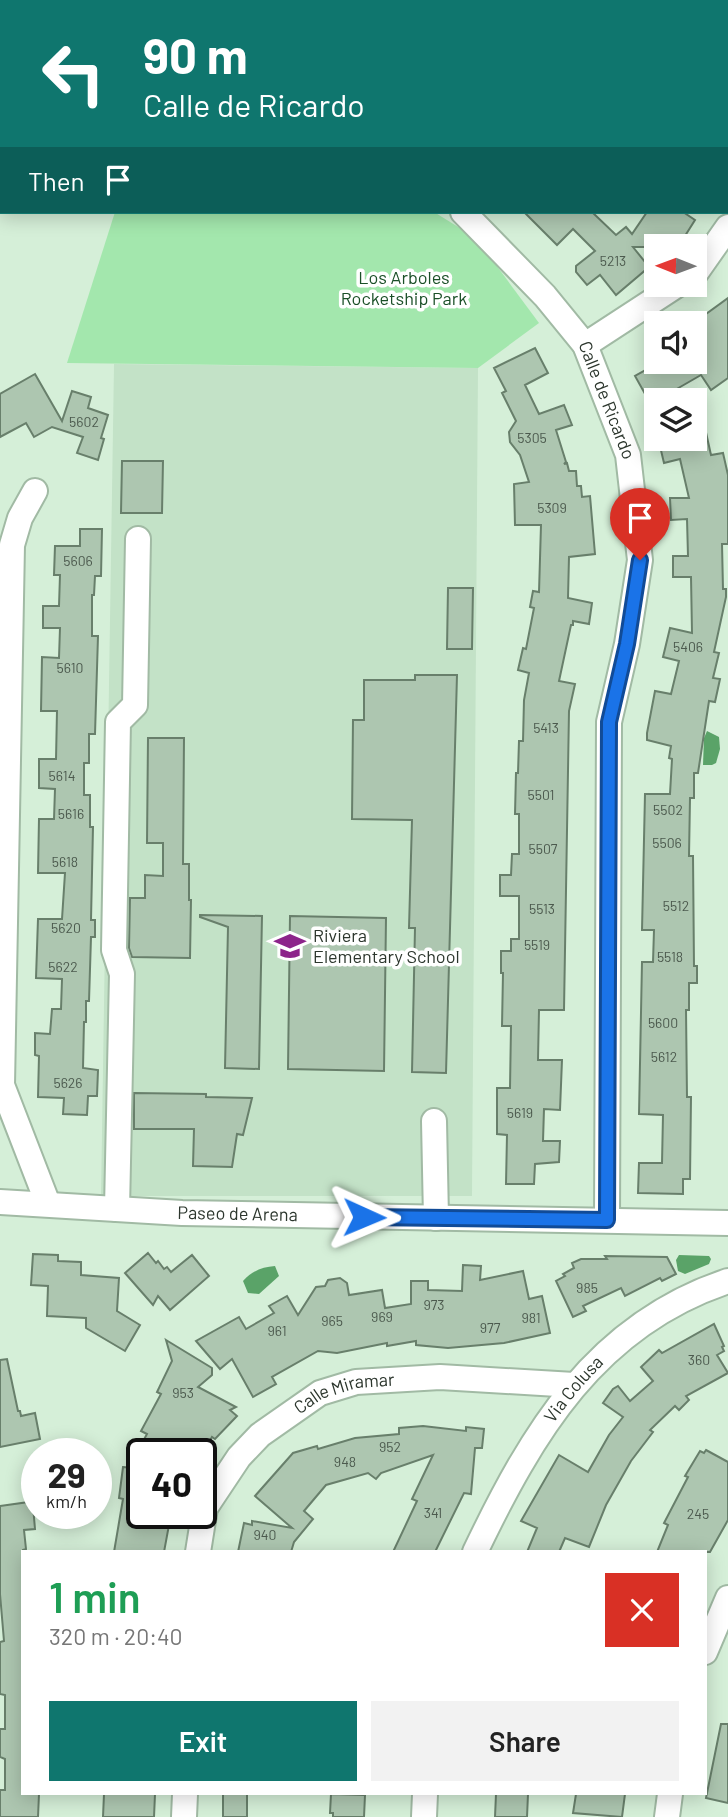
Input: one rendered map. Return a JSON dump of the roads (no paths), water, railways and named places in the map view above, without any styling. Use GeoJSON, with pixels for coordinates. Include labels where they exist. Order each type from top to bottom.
{"type":"FeatureCollection","features":[{"type":"Feature","properties":{"kind":"street","name":"Calle de Ricardo"},"geometry":{"type":"LineString","coordinates":[[465,214],[545,296],[585,345],[628,456],[640,560],[627,644],[609,722],[607,1220]]}},
{"type":"Feature","properties":{"kind":"street"},"geometry":{"type":"LineString","coordinates":[[707,257],[728,227]]}},
{"type":"Feature","properties":{"kind":"street"},"geometry":{"type":"LineString","coordinates":[[585,345],[657,298]]}},
{"type":"Feature","properties":{"kind":"street"},"geometry":{"type":"LineString","coordinates":[[35,491],[20,518],[12,545],[2,1086],[48,1204]]}},
{"type":"Feature","properties":{"kind":"street"},"geometry":{"type":"LineString","coordinates":[[117,1209],[122,974],[114,950],[118,722],[135,705],[138,539]]}},
{"type":"Feature","properties":{"kind":"street"},"geometry":{"type":"LineString","coordinates":[[434,1121],[436,1218]]}},
{"type":"Feature","properties":{"kind":"street","name":"Paseo de Arena"},"geometry":{"type":"LineString","coordinates":[[0,1202],[182,1213],[728,1223]]}},
{"type":"Feature","properties":{"kind":"street","name":"Via Colusa"},"geometry":{"type":"LineString","coordinates":[[476,1550],[509,1482],[537,1435],[574,1385],[623,1339],[651,1318],[679,1301],[728,1281]]}},
{"type":"Feature","properties":{"kind":"street","name":"Calle Miramar"},"geometry":{"type":"LineString","coordinates":[[198,1550],[205,1508],[239,1457],[261,1435],[320,1392],[356,1382],[440,1377],[574,1385]]}},
{"type":"Feature","properties":{"kind":"street"},"geometry":{"type":"LineString","coordinates":[[707,1647],[728,1598]]}},
{"type":"Feature","properties":{"kind":"street"},"geometry":{"type":"LineString","coordinates":[[184,1817],[185,1795]]}},
{"type":"Feature","properties":{"kind":"street"},"geometry":{"type":"LineString","coordinates":[[424,1817],[425,1795]]}},
{"type":"Feature","properties":{"kind":"street"},"geometry":{"type":"LineString","coordinates":[[667,1817],[670,1795]]}},
{"type":"Feature","properties":{"kind":"place","name":"Riviera Elementary School"},"geometry":{"type":"Point","coordinates":[290,946]}},
{"type":"Feature","properties":{"kind":"park label","name":"Los Arboles Rocketship Park"},"geometry":{"type":"Point","coordinates":[404,288]}}]}
